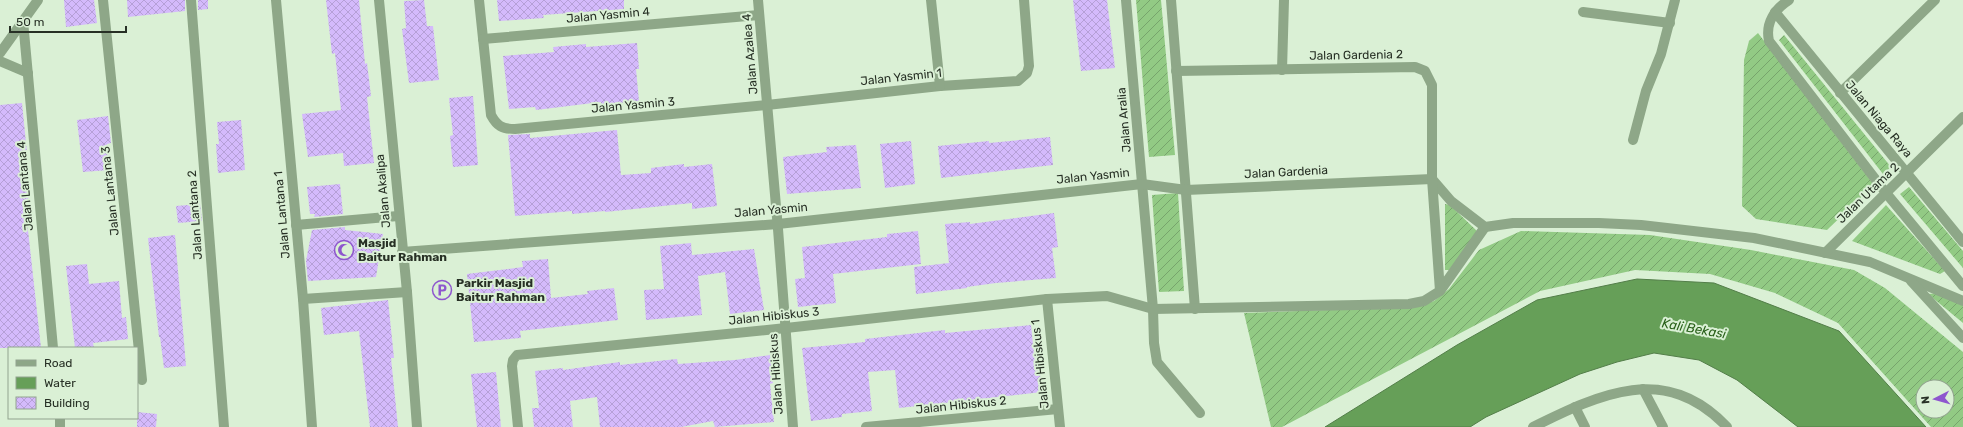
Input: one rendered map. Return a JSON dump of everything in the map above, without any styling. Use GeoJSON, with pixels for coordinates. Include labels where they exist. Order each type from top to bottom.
{"type":"FeatureCollection","features":[{"type":"Feature","properties":{"kind":"street"},"geometry":{"type":"LineString","coordinates":[[0,53],[38,0]]}},
{"type":"Feature","properties":{"kind":"street","name":"Jalan Lantana 3"},"geometry":{"type":"LineString","coordinates":[[104,0],[142,380]]}},
{"type":"Feature","properties":{"kind":"street","name":"Jalan Lantana 2"},"geometry":{"type":"LineString","coordinates":[[191,0],[224,427]]}},
{"type":"Feature","properties":{"kind":"street","name":"Jalan Lantana 1"},"geometry":{"type":"LineString","coordinates":[[276,0],[303,299],[312,427]]}},
{"type":"Feature","properties":{"kind":"street","name":"Jalan Akalipa"},"geometry":{"type":"LineString","coordinates":[[379,0],[398,216],[407,292],[417,427]]}},
{"type":"Feature","properties":{"kind":"street"},"geometry":{"type":"LineString","coordinates":[[479,0],[483,39]]}},
{"type":"Feature","properties":{"kind":"street","name":"Jalan Azalea 4"},"geometry":{"type":"LineString","coordinates":[[758,0],[778,224]]}},
{"type":"Feature","properties":{"kind":"street"},"geometry":{"type":"LineString","coordinates":[[931,0],[940,86]]}},
{"type":"Feature","properties":{"kind":"street","name":"Jalan Yasmin 1"},"geometry":{"type":"LineString","coordinates":[[767,105],[940,86],[1018,81],[1027,73],[1029,66],[1024,0]]}},
{"type":"Feature","properties":{"kind":"street","name":"Jalan Aralia"},"geometry":{"type":"LineString","coordinates":[[1126,0],[1153,309],[1154,343],[1157,362],[1200,414]]}},
{"type":"Feature","properties":{"kind":"street"},"geometry":{"type":"LineString","coordinates":[[1171,0],[1195,309]]}},
{"type":"Feature","properties":{"kind":"street"},"geometry":{"type":"LineString","coordinates":[[1282,70],[1284,0]]}},
{"type":"Feature","properties":{"kind":"street"},"geometry":{"type":"LineString","coordinates":[[1633,140],[1646,91],[1661,54],[1675,0]]}},
{"type":"Feature","properties":{"kind":"street"},"geometry":{"type":"LineString","coordinates":[[1789,0],[1778,7],[1768,25],[1769,41],[1886,193],[1963,286]]}},
{"type":"Feature","properties":{"kind":"street"},"geometry":{"type":"LineString","coordinates":[[1840,92],[1935,0]]}},
{"type":"Feature","properties":{"kind":"street"},"geometry":{"type":"LineString","coordinates":[[1583,12],[1670,23]]}},
{"type":"Feature","properties":{"kind":"street","name":"Jalan Niaga Raya"},"geometry":{"type":"LineString","coordinates":[[1775,12],[1963,242]]}},
{"type":"Feature","properties":{"kind":"street","name":"Jalan Yasmin 4"},"geometry":{"type":"LineString","coordinates":[[483,39],[759,15]]}},
{"type":"Feature","properties":{"kind":"street","name":"Jalan Lantana 4"},"geometry":{"type":"LineString","coordinates":[[23,21],[53,347]]}},
{"type":"Feature","properties":{"kind":"street","name":"Jalan Yasmin 3"},"geometry":{"type":"LineString","coordinates":[[483,39],[491,114],[495,122],[501,128],[515,129],[767,105]]}},
{"type":"Feature","properties":{"kind":"street"},"geometry":{"type":"LineString","coordinates":[[0,61],[28,73]]}},
{"type":"Feature","properties":{"kind":"street","name":"Jalan Gardenia 2"},"geometry":{"type":"LineString","coordinates":[[1176,71],[1282,70],[1415,66],[1425,71],[1432,85],[1432,179],[1440,291]]}},
{"type":"Feature","properties":{"kind":"street","name":"Jalan Utama 2"},"geometry":{"type":"LineString","coordinates":[[1825,253],[1907,174],[1963,117]]}},
{"type":"Feature","properties":{"kind":"street"},"geometry":{"type":"LineString","coordinates":[[1432,179],[1451,201],[1485,227],[1513,223],[1641,225],[1754,238],[1870,262],[1963,301]]}},
{"type":"Feature","properties":{"kind":"street","name":"Jalan Gardenia"},"geometry":{"type":"LineString","coordinates":[[1142,184],[1186,190],[1432,179]]}},
{"type":"Feature","properties":{"kind":"street","name":"Jalan Yasmin"},"geometry":{"type":"LineString","coordinates":[[402,252],[778,224],[1142,184]]}},
{"type":"Feature","properties":{"kind":"street"},"geometry":{"type":"LineString","coordinates":[[296,225],[398,216]]}},
{"type":"Feature","properties":{"kind":"street","name":"Jalan Hibiskus"},"geometry":{"type":"LineString","coordinates":[[778,224],[793,427]]}},
{"type":"Feature","properties":{"kind":"street"},"geometry":{"type":"LineString","coordinates":[[1440,291],[1485,227]]}},
{"type":"Feature","properties":{"kind":"street"},"geometry":{"type":"LineString","coordinates":[[1909,278],[1963,338]]}},
{"type":"Feature","properties":{"kind":"street","name":"Jalan Hibiskus 3"},"geometry":{"type":"LineString","coordinates":[[518,427],[512,366],[513,360],[517,355],[786,328],[1047,299],[1107,296],[1153,309],[1195,309],[1409,304],[1424,301],[1440,291]]}},
{"type":"Feature","properties":{"kind":"street"},"geometry":{"type":"LineString","coordinates":[[303,299],[407,292]]}},
{"type":"Feature","properties":{"kind":"street","name":"Jalan Hibiskus 1"},"geometry":{"type":"LineString","coordinates":[[1047,299],[1060,427]]}},
{"type":"Feature","properties":{"kind":"street"},"geometry":{"type":"LineString","coordinates":[[1533,427],[1575,407],[1629,389],[1660,390],[1697,402],[1714,413],[1727,427]]}},
{"type":"Feature","properties":{"kind":"street"},"geometry":{"type":"LineString","coordinates":[[1643,389],[1663,427]]}},
{"type":"Feature","properties":{"kind":"street"},"geometry":{"type":"LineString","coordinates":[[1575,407],[1586,427]]}},
{"type":"Feature","properties":{"kind":"street","name":"Jalan Hibiskus 2"},"geometry":{"type":"LineString","coordinates":[[866,427],[1058,408]]}},
{"type":"Feature","properties":{"kind":"shaded area"},"geometry":{"type":"Polygon","coordinates":[[[1136,0],[1161,0],[1175,155],[1149,157],[1136,0]]]}},
{"type":"Feature","properties":{"kind":"shaded area"},"geometry":{"type":"Polygon","coordinates":[[[1758,33],[1874,185],[1827,230],[1756,219],[1742,206],[1744,60],[1749,41],[1758,33]]]}},
{"type":"Feature","properties":{"kind":"shaded area"},"geometry":{"type":"Polygon","coordinates":[[[1784,35],[1891,167],[1883,174],[1779,40],[1784,35]]]}},
{"type":"Feature","properties":{"kind":"shaded area"},"geometry":{"type":"Polygon","coordinates":[[[1909,187],[1963,251],[1963,268],[1900,194],[1909,187]]]}},
{"type":"Feature","properties":{"kind":"shaded area"},"geometry":{"type":"Polygon","coordinates":[[[1178,193],[1184,291],[1159,292],[1152,195],[1178,193]]]}},
{"type":"Feature","properties":{"kind":"shaded area"},"geometry":{"type":"Polygon","coordinates":[[[1445,204],[1450,205],[1478,232],[1450,270],[1445,270],[1445,204]]]}},
{"type":"Feature","properties":{"kind":"shaded area"},"geometry":{"type":"Polygon","coordinates":[[[1886,205],[1945,271],[1940,274],[1852,241],[1886,205]]]}},
{"type":"Feature","properties":{"kind":"shaded area"},"geometry":{"type":"Polygon","coordinates":[[[1521,231],[1650,235],[1751,250],[1854,270],[1885,288],[1963,352],[1963,427],[1931,427],[1924,419],[1955,419],[1955,379],[1915,379],[1915,409],[1838,323],[1775,293],[1710,274],[1635,270],[1540,291],[1282,427],[1271,427],[1244,313],[1414,307],[1434,301],[1449,289],[1479,250],[1521,231]]]}},
{"type":"Feature","properties":{"kind":"shaded area"},"geometry":{"type":"Polygon","coordinates":[[[1941,293],[1963,303],[1963,323],[1928,294],[1941,293]]]}},
{"type":"Feature","properties":{"kind":"water","name":"Kali Bekasi"},"geometry":{"type":"Polygon","coordinates":[[[1637,279],[1714,283],[1839,331],[1915,415],[1915,419],[1919,419],[1926,427],[1798,427],[1737,380],[1699,360],[1654,353],[1617,362],[1580,374],[1486,417],[1470,427],[1325,427],[1457,345],[1537,300],[1637,279]]]}},
{"type":"Feature","properties":{"kind":"building"},"geometry":{"type":"Polygon","coordinates":[[[64,0],[94,0],[97,23],[66,27],[64,0]]]}},
{"type":"Feature","properties":{"kind":"building"},"geometry":{"type":"Polygon","coordinates":[[[127,0],[185,0],[185,11],[128,17],[127,0]]]}},
{"type":"Feature","properties":{"kind":"building"},"geometry":{"type":"Polygon","coordinates":[[[198,0],[208,0],[208,9],[198,10],[198,0]]]}},
{"type":"Feature","properties":{"kind":"building"},"geometry":{"type":"Polygon","coordinates":[[[326,0],[359,0],[365,64],[367,63],[371,96],[367,97],[374,163],[344,166],[343,153],[308,157],[302,114],[341,110],[335,53],[332,54],[326,0]]]}},
{"type":"Feature","properties":{"kind":"building"},"geometry":{"type":"Polygon","coordinates":[[[424,0],[427,26],[433,26],[439,80],[409,83],[402,29],[406,28],[404,1],[424,0]]]}},
{"type":"Feature","properties":{"kind":"building"},"geometry":{"type":"Polygon","coordinates":[[[497,0],[624,0],[624,9],[543,15],[544,18],[499,21],[497,0]]]}},
{"type":"Feature","properties":{"kind":"building"},"geometry":{"type":"Polygon","coordinates":[[[1073,0],[1107,0],[1115,68],[1081,71],[1073,0]]]}},
{"type":"Feature","properties":{"kind":"building"},"geometry":{"type":"Polygon","coordinates":[[[637,43],[639,69],[636,69],[639,101],[601,105],[601,102],[536,110],[535,107],[509,109],[503,56],[554,52],[553,47],[586,44],[586,47],[637,43]]]}},
{"type":"Feature","properties":{"kind":"building"},"geometry":{"type":"Polygon","coordinates":[[[473,96],[478,165],[453,167],[450,136],[453,135],[449,98],[473,96]]]}},
{"type":"Feature","properties":{"kind":"building"},"geometry":{"type":"Polygon","coordinates":[[[22,103],[28,173],[25,173],[31,221],[27,221],[41,347],[0,348],[0,105],[22,103]]]}},
{"type":"Feature","properties":{"kind":"building"},"geometry":{"type":"Polygon","coordinates":[[[108,116],[111,143],[107,144],[109,170],[83,172],[77,120],[108,116]]]}},
{"type":"Feature","properties":{"kind":"building"},"geometry":{"type":"Polygon","coordinates":[[[241,120],[245,170],[218,173],[216,144],[219,144],[217,122],[241,120]]]}},
{"type":"Feature","properties":{"kind":"building"},"geometry":{"type":"Polygon","coordinates":[[[617,130],[621,175],[651,173],[651,168],[684,164],[684,167],[712,164],[717,206],[692,209],[692,203],[605,212],[572,214],[572,211],[515,216],[508,135],[530,134],[530,138],[617,130]]]}},
{"type":"Feature","properties":{"kind":"building"},"geometry":{"type":"Polygon","coordinates":[[[1050,137],[1053,165],[941,178],[938,146],[1050,137]]]}},
{"type":"Feature","properties":{"kind":"building"},"geometry":{"type":"Polygon","coordinates":[[[911,141],[915,184],[885,188],[880,144],[911,141]]]}},
{"type":"Feature","properties":{"kind":"building"},"geometry":{"type":"Polygon","coordinates":[[[856,145],[861,188],[787,194],[783,157],[827,152],[826,147],[856,145]]]}},
{"type":"Feature","properties":{"kind":"building"},"geometry":{"type":"Polygon","coordinates":[[[340,184],[343,214],[314,217],[315,214],[310,214],[307,187],[340,184]]]}},
{"type":"Feature","properties":{"kind":"building"},"geometry":{"type":"Polygon","coordinates":[[[200,204],[202,221],[178,223],[176,206],[200,204]]]}},
{"type":"Feature","properties":{"kind":"building"},"geometry":{"type":"Polygon","coordinates":[[[1054,213],[1058,247],[1052,248],[1056,278],[996,283],[916,294],[914,267],[949,263],[945,224],[970,222],[970,224],[1054,213]]]}},
{"type":"Feature","properties":{"kind":"building","name":"Masjid Baitur Rahman"},"geometry":{"type":"Polygon","coordinates":[[[345,227],[345,230],[383,234],[376,277],[308,281],[306,261],[312,230],[345,227]]]}},
{"type":"Feature","properties":{"kind":"building"},"geometry":{"type":"Polygon","coordinates":[[[918,231],[921,264],[833,274],[836,303],[798,307],[795,279],[805,278],[802,247],[887,237],[887,234],[918,231]]]}},
{"type":"Feature","properties":{"kind":"building"},"geometry":{"type":"Polygon","coordinates":[[[175,235],[186,366],[164,368],[148,238],[175,235]]]}},
{"type":"Feature","properties":{"kind":"building"},"geometry":{"type":"Polygon","coordinates":[[[691,243],[692,255],[754,249],[764,310],[730,314],[725,272],[698,276],[702,315],[646,320],[644,290],[664,289],[660,246],[691,243]]]}},
{"type":"Feature","properties":{"kind":"building"},"geometry":{"type":"Polygon","coordinates":[[[548,259],[551,298],[588,294],[587,291],[614,288],[618,320],[520,331],[521,338],[474,342],[467,274],[523,267],[522,261],[548,259]]]}},
{"type":"Feature","properties":{"kind":"building"},"geometry":{"type":"Polygon","coordinates":[[[87,264],[89,284],[119,281],[122,318],[126,317],[128,339],[93,343],[94,347],[75,347],[66,266],[87,264]]]}},
{"type":"Feature","properties":{"kind":"building"},"geometry":{"type":"Polygon","coordinates":[[[388,300],[394,358],[391,358],[398,427],[370,427],[359,331],[324,335],[321,308],[388,300]]]}},
{"type":"Feature","properties":{"kind":"building"},"geometry":{"type":"Polygon","coordinates":[[[1031,325],[1035,364],[1039,364],[1042,392],[899,408],[895,370],[868,372],[872,411],[842,414],[842,417],[811,421],[802,348],[865,342],[865,339],[945,330],[945,333],[1031,325]]]}},
{"type":"Feature","properties":{"kind":"building"},"geometry":{"type":"Polygon","coordinates":[[[770,355],[773,383],[770,384],[774,422],[715,427],[713,421],[681,427],[600,427],[597,397],[570,401],[573,427],[534,427],[532,408],[539,408],[535,371],[563,368],[563,370],[620,362],[620,365],[677,359],[678,364],[735,360],[770,355]]]}},
{"type":"Feature","properties":{"kind":"building"},"geometry":{"type":"Polygon","coordinates":[[[496,372],[501,427],[477,427],[471,374],[496,372]]]}},
{"type":"Feature","properties":{"kind":"building"},"geometry":{"type":"Polygon","coordinates":[[[138,412],[157,414],[156,427],[137,427],[138,412]]]}},
{"type":"Feature","properties":{"kind":"place","name":"Masjid Baitur Rahman"},"geometry":{"type":"Point","coordinates":[344,250]}},
{"type":"Feature","properties":{"kind":"place","name":"Parkir Masjid Baitur Rahman"},"geometry":{"type":"Point","coordinates":[442,290]}}]}
